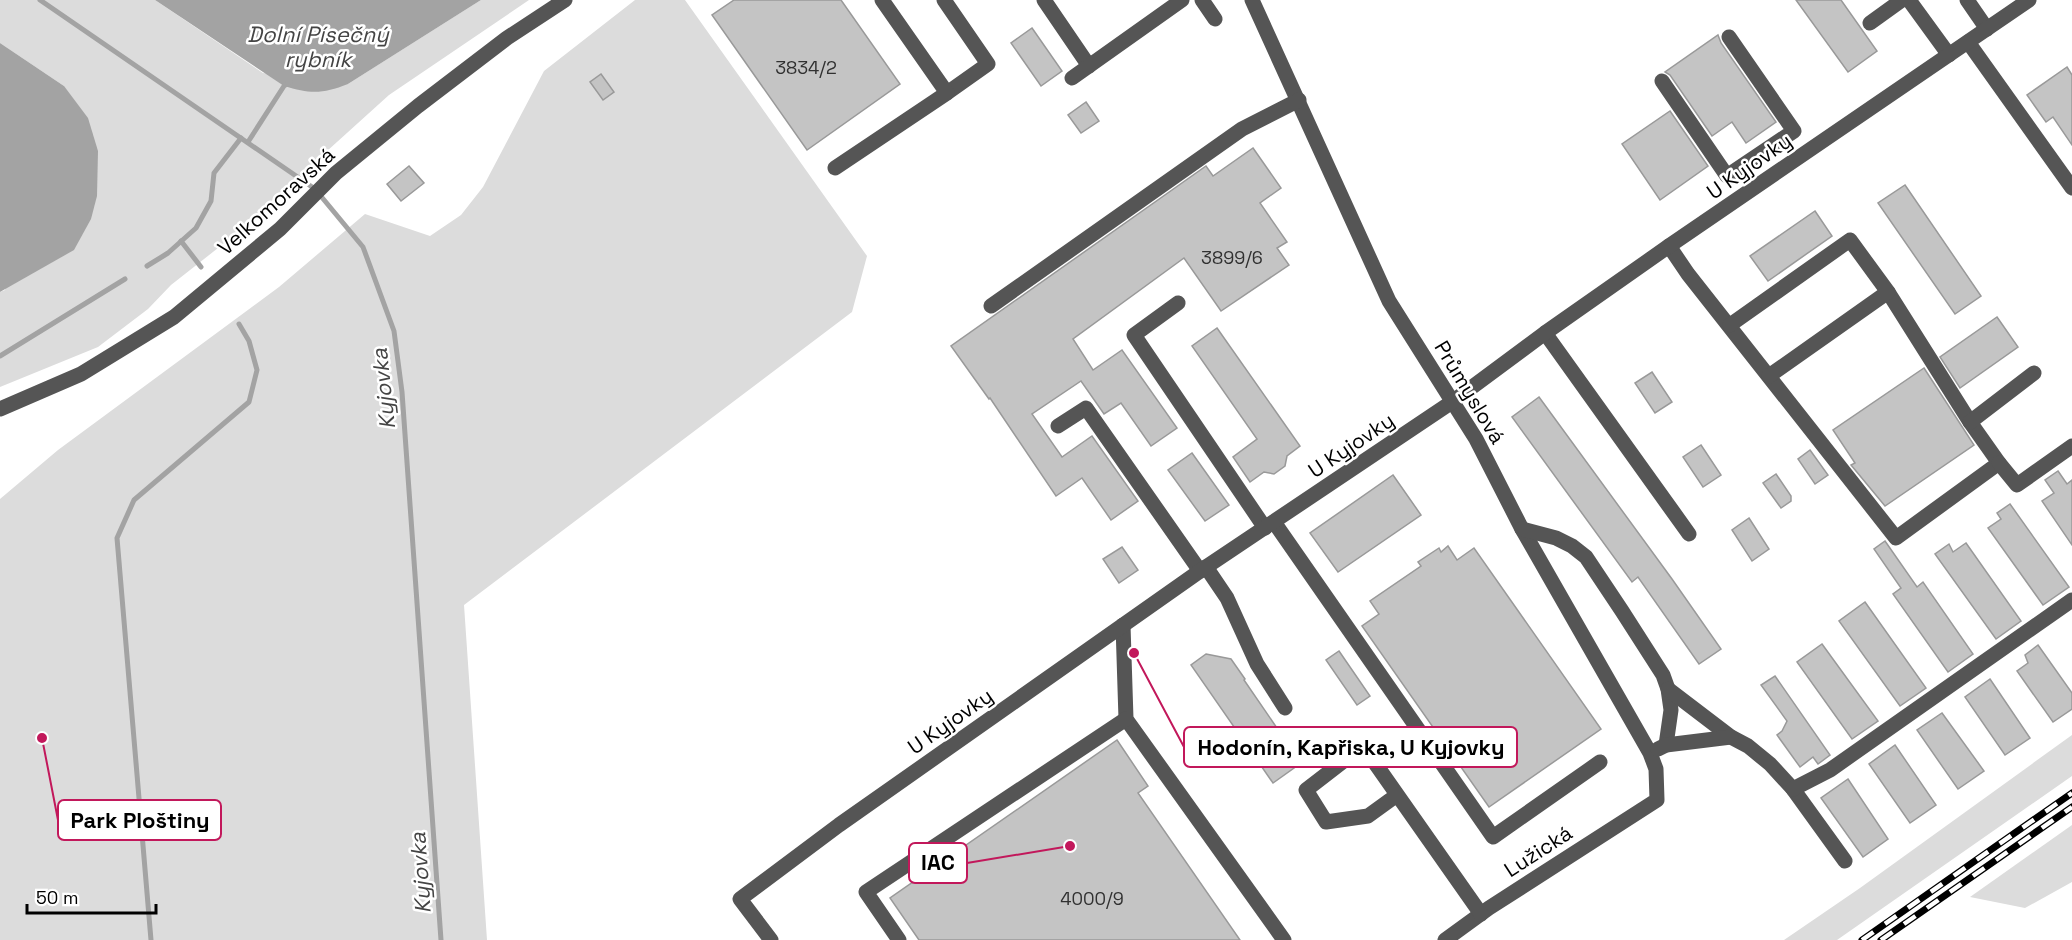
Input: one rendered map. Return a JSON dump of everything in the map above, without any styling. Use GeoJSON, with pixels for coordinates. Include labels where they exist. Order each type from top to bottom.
{"type":"FeatureCollection","features":[{"type":"Feature","properties":{"kind":"street","name":"Velkomoravská"},"geometry":{"type":"LineString","coordinates":[[0,410],[81,374],[174,317],[280,229],[336,173],[418,106],[507,38],[565,0]]}},
{"type":"Feature","properties":{"kind":"street"},"geometry":{"type":"LineString","coordinates":[[882,0],[947,93]]}},
{"type":"Feature","properties":{"kind":"street"},"geometry":{"type":"LineString","coordinates":[[835,168],[988,64],[944,0]]}},
{"type":"Feature","properties":{"kind":"street"},"geometry":{"type":"LineString","coordinates":[[1044,0],[1089,66]]}},
{"type":"Feature","properties":{"kind":"street"},"geometry":{"type":"LineString","coordinates":[[1072,78],[1182,0]]}},
{"type":"Feature","properties":{"kind":"street"},"geometry":{"type":"LineString","coordinates":[[1202,0],[1215,19]]}},
{"type":"Feature","properties":{"kind":"street","name":"Průmyslová"},"geometry":{"type":"LineString","coordinates":[[1252,0],[1389,301],[1476,439],[1522,529],[1650,753],[1656,769],[1657,800]]}},
{"type":"Feature","properties":{"kind":"street"},"geometry":{"type":"LineString","coordinates":[[1870,23],[1902,0]]}},
{"type":"Feature","properties":{"kind":"street"},"geometry":{"type":"LineString","coordinates":[[1909,0],[1949,55]]}},
{"type":"Feature","properties":{"kind":"street"},"geometry":{"type":"LineString","coordinates":[[1967,0],[1987,29]]}},
{"type":"Feature","properties":{"kind":"street","name":"U Kyjovky"},"geometry":{"type":"LineString","coordinates":[[771,940],[740,899],[839,825],[1203,569],[1452,402],[1669,246],[2029,0]]}},
{"type":"Feature","properties":{"kind":"street"},"geometry":{"type":"LineString","coordinates":[[1729,37],[1808,151]]}},
{"type":"Feature","properties":{"kind":"street"},"geometry":{"type":"LineString","coordinates":[[1968,42],[2072,188]]}},
{"type":"Feature","properties":{"kind":"street"},"geometry":{"type":"LineString","coordinates":[[1662,81],[1742,197]]}},
{"type":"Feature","properties":{"kind":"street"},"geometry":{"type":"LineString","coordinates":[[991,306],[1242,129],[1299,100]]}},
{"type":"Feature","properties":{"kind":"street"},"geometry":{"type":"LineString","coordinates":[[1727,176],[1794,131]]}},
{"type":"Feature","properties":{"kind":"street"},"geometry":{"type":"LineString","coordinates":[[1730,325],[1850,240],[1888,292],[1970,422],[2017,485],[2072,446]]}},
{"type":"Feature","properties":{"kind":"street"},"geometry":{"type":"LineString","coordinates":[[1669,246],[1688,274],[1896,538],[1999,463]]}},
{"type":"Feature","properties":{"kind":"street"},"geometry":{"type":"LineString","coordinates":[[1769,376],[1888,292]]}},
{"type":"Feature","properties":{"kind":"street"},"geometry":{"type":"LineString","coordinates":[[1178,303],[1134,335],[1493,837],[1600,762]]}},
{"type":"Feature","properties":{"kind":"street"},"geometry":{"type":"LineString","coordinates":[[1545,333],[1689,534]]}},
{"type":"Feature","properties":{"kind":"street"},"geometry":{"type":"LineString","coordinates":[[1970,422],[2034,373]]}},
{"type":"Feature","properties":{"kind":"street"},"geometry":{"type":"LineString","coordinates":[[1058,426],[1086,408],[1203,569],[1227,598],[1257,664],[1285,708]]}},
{"type":"Feature","properties":{"kind":"street"},"geometry":{"type":"LineString","coordinates":[[1522,529],[1556,538],[1572,546],[1586,557],[1663,675],[1671,710],[1666,745]]}},
{"type":"Feature","properties":{"kind":"street"},"geometry":{"type":"LineString","coordinates":[[1793,789],[1830,770],[2072,600]]}},
{"type":"Feature","properties":{"kind":"street"},"geometry":{"type":"LineString","coordinates":[[1124,625],[1126,719],[1284,940]]}},
{"type":"Feature","properties":{"kind":"street"},"geometry":{"type":"LineString","coordinates":[[1668,689],[1770,764],[1793,789],[1845,861]]}},
{"type":"Feature","properties":{"kind":"street"},"geometry":{"type":"LineString","coordinates":[[899,940],[866,892],[1126,719]]}},
{"type":"Feature","properties":{"kind":"street"},"geometry":{"type":"LineString","coordinates":[[1650,753],[1666,745],[1731,737]]}},
{"type":"Feature","properties":{"kind":"street"},"geometry":{"type":"LineString","coordinates":[[1397,795],[1368,816],[1326,822],[1306,790],[1363,746],[1481,914]]}},
{"type":"Feature","properties":{"kind":"street","name":"Lužická"},"geometry":{"type":"LineString","coordinates":[[1445,940],[1481,914],[1657,800]]}},
{"type":"Feature","properties":{"kind":"shaded area"},"geometry":{"type":"Polygon","coordinates":[[[0,0],[155,0],[263,73],[348,84],[481,0],[529,0],[389,95],[232,237],[171,285],[148,309],[98,347],[0,387],[0,292],[5,290],[64,86],[0,43],[0,0]]]}},
{"type":"Feature","properties":{"kind":"shaded area"},"geometry":{"type":"Polygon","coordinates":[[[635,0],[685,0],[867,256],[852,312],[464,605],[487,940],[0,940],[0,499],[58,450],[279,287],[365,214],[430,236],[461,215],[483,187],[544,71],[635,0]]]}},
{"type":"Feature","properties":{"kind":"shaded area"},"geometry":{"type":"Polygon","coordinates":[[[2072,735],[2072,776],[1837,940],[1784,940],[1860,888],[2072,735]]]}},
{"type":"Feature","properties":{"kind":"shaded area"},"geometry":{"type":"Polygon","coordinates":[[[2072,825],[2072,882],[2025,908],[1970,897],[2072,825]]]}},
{"type":"Feature","properties":{"kind":"water","name":"Dolní Písečný rybník"},"geometry":{"type":"Polygon","coordinates":[[[155,0],[481,0],[348,84],[316,92],[284,86],[155,0]]]}},
{"type":"Feature","properties":{"kind":"water"},"geometry":{"type":"Polygon","coordinates":[[[0,43],[64,86],[88,118],[98,151],[97,196],[91,219],[74,250],[0,292],[0,43]]]}},
{"type":"Feature","properties":{"kind":"building"},"geometry":{"type":"Polygon","coordinates":[[[734,0],[841,0],[900,84],[807,150],[712,15],[734,0]]]}},
{"type":"Feature","properties":{"kind":"building"},"geometry":{"type":"Polygon","coordinates":[[[1796,0],[1841,0],[1877,51],[1848,72],[1796,0]]]}},
{"type":"Feature","properties":{"kind":"building"},"geometry":{"type":"Polygon","coordinates":[[[1032,28],[1062,71],[1041,86],[1011,43],[1032,28]]]}},
{"type":"Feature","properties":{"kind":"building"},"geometry":{"type":"Polygon","coordinates":[[[1718,35],[1721,43],[1776,122],[1746,143],[1732,122],[1712,136],[1670,75],[1665,72],[1718,35]]]}},
{"type":"Feature","properties":{"kind":"building"},"geometry":{"type":"Polygon","coordinates":[[[2067,67],[2072,75],[2072,145],[2053,117],[2046,122],[2027,95],[2067,67]]]}},
{"type":"Feature","properties":{"kind":"building"},"geometry":{"type":"Polygon","coordinates":[[[601,74],[614,92],[603,100],[590,82],[601,74]]]}},
{"type":"Feature","properties":{"kind":"building"},"geometry":{"type":"Polygon","coordinates":[[[1086,102],[1099,121],[1081,133],[1068,115],[1086,102]]]}},
{"type":"Feature","properties":{"kind":"building"},"geometry":{"type":"Polygon","coordinates":[[[1670,111],[1708,166],[1660,200],[1622,144],[1670,111]]]}},
{"type":"Feature","properties":{"kind":"building"},"geometry":{"type":"Polygon","coordinates":[[[1253,148],[1281,188],[1260,203],[1287,242],[1277,248],[1289,265],[1221,311],[1184,258],[1073,339],[1093,370],[1122,350],[1177,428],[1151,446],[1121,403],[1104,414],[1081,381],[1032,414],[1062,457],[1092,436],[1138,501],[1111,520],[1082,478],[1056,496],[990,398],[951,346],[1206,166],[1213,176],[1253,148]]]}},
{"type":"Feature","properties":{"kind":"building"},"geometry":{"type":"Polygon","coordinates":[[[409,166],[424,183],[401,201],[387,184],[409,166]]]}},
{"type":"Feature","properties":{"kind":"building"},"geometry":{"type":"Polygon","coordinates":[[[1905,185],[1981,296],[1955,314],[1878,203],[1905,185]]]}},
{"type":"Feature","properties":{"kind":"building"},"geometry":{"type":"Polygon","coordinates":[[[1815,211],[1832,236],[1768,281],[1750,256],[1815,211]]]}},
{"type":"Feature","properties":{"kind":"building"},"geometry":{"type":"Polygon","coordinates":[[[1997,317],[2018,347],[1960,388],[1940,357],[1997,317]]]}},
{"type":"Feature","properties":{"kind":"building"},"geometry":{"type":"Polygon","coordinates":[[[1217,328],[1300,446],[1287,456],[1285,466],[1274,474],[1264,472],[1250,482],[1233,457],[1257,439],[1192,346],[1217,328]]]}},
{"type":"Feature","properties":{"kind":"building"},"geometry":{"type":"Polygon","coordinates":[[[1924,368],[1974,445],[1885,506],[1851,465],[1855,463],[1833,430],[1924,368]]]}},
{"type":"Feature","properties":{"kind":"building"},"geometry":{"type":"Polygon","coordinates":[[[1652,372],[1672,402],[1655,413],[1635,383],[1652,372]]]}},
{"type":"Feature","properties":{"kind":"building"},"geometry":{"type":"Polygon","coordinates":[[[1539,397],[1721,649],[1699,664],[1638,577],[1632,582],[1512,417],[1539,397]]]}},
{"type":"Feature","properties":{"kind":"building"},"geometry":{"type":"Polygon","coordinates":[[[1701,445],[1721,475],[1703,487],[1683,457],[1701,445]]]}},
{"type":"Feature","properties":{"kind":"building"},"geometry":{"type":"Polygon","coordinates":[[[1810,450],[1828,475],[1815,484],[1798,459],[1810,450]]]}},
{"type":"Feature","properties":{"kind":"building"},"geometry":{"type":"Polygon","coordinates":[[[1192,453],[1229,505],[1205,521],[1168,470],[1192,453]]]}},
{"type":"Feature","properties":{"kind":"building"},"geometry":{"type":"Polygon","coordinates":[[[2058,471],[2067,484],[2072,480],[2072,545],[2042,501],[2054,493],[2045,480],[2058,471]]]}},
{"type":"Feature","properties":{"kind":"building"},"geometry":{"type":"Polygon","coordinates":[[[1776,474],[1791,496],[1791,501],[1781,508],[1763,483],[1776,474]]]}},
{"type":"Feature","properties":{"kind":"building"},"geometry":{"type":"Polygon","coordinates":[[[1393,475],[1421,515],[1338,572],[1310,533],[1393,475]]]}},
{"type":"Feature","properties":{"kind":"building"},"geometry":{"type":"Polygon","coordinates":[[[2010,504],[2069,587],[2043,605],[1988,528],[2001,519],[1997,513],[2010,504]]]}},
{"type":"Feature","properties":{"kind":"building"},"geometry":{"type":"Polygon","coordinates":[[[1749,518],[1769,549],[1752,561],[1732,530],[1749,518]]]}},
{"type":"Feature","properties":{"kind":"building"},"geometry":{"type":"Polygon","coordinates":[[[1885,541],[1917,587],[1923,582],[1973,654],[1948,672],[1893,594],[1901,588],[1874,549],[1885,541]]]}},
{"type":"Feature","properties":{"kind":"building"},"geometry":{"type":"Polygon","coordinates":[[[1966,543],[2021,621],[1996,639],[1935,554],[1949,544],[1953,552],[1966,543]]]}},
{"type":"Feature","properties":{"kind":"building"},"geometry":{"type":"Polygon","coordinates":[[[1448,546],[1457,560],[1474,548],[1601,729],[1489,807],[1362,626],[1379,614],[1370,601],[1421,566],[1418,562],[1439,548],[1441,552],[1448,546]]]}},
{"type":"Feature","properties":{"kind":"building"},"geometry":{"type":"Polygon","coordinates":[[[1122,547],[1138,570],[1119,583],[1103,559],[1122,547]]]}},
{"type":"Feature","properties":{"kind":"building"},"geometry":{"type":"Polygon","coordinates":[[[1865,602],[1926,688],[1900,706],[1839,621],[1865,602]]]}},
{"type":"Feature","properties":{"kind":"building"},"geometry":{"type":"Polygon","coordinates":[[[1822,644],[1878,721],[1852,739],[1797,662],[1822,644]]]}},
{"type":"Feature","properties":{"kind":"building"},"geometry":{"type":"Polygon","coordinates":[[[2038,645],[2072,693],[2072,709],[2053,722],[2017,671],[2028,663],[2025,655],[2038,645]]]}},
{"type":"Feature","properties":{"kind":"building"},"geometry":{"type":"Polygon","coordinates":[[[1339,651],[1370,696],[1357,705],[1326,660],[1339,651]]]}},
{"type":"Feature","properties":{"kind":"building"},"geometry":{"type":"Polygon","coordinates":[[[1206,654],[1231,659],[1301,763],[1273,783],[1191,665],[1206,654]]]}},
{"type":"Feature","properties":{"kind":"building"},"geometry":{"type":"Polygon","coordinates":[[[1775,676],[1830,755],[1818,764],[1813,757],[1800,767],[1777,735],[1787,721],[1761,685],[1775,676]]]}},
{"type":"Feature","properties":{"kind":"building"},"geometry":{"type":"Polygon","coordinates":[[[1990,679],[2030,738],[2005,755],[1965,697],[1990,679]]]}},
{"type":"Feature","properties":{"kind":"building"},"geometry":{"type":"Polygon","coordinates":[[[1942,713],[1984,771],[1958,789],[1917,730],[1942,713]]]}},
{"type":"Feature","properties":{"kind":"building"},"geometry":{"type":"Polygon","coordinates":[[[1117,740],[1148,786],[1138,793],[1240,940],[919,940],[890,898],[1117,740]]]}},
{"type":"Feature","properties":{"kind":"building"},"geometry":{"type":"Polygon","coordinates":[[[1895,745],[1936,805],[1910,823],[1869,764],[1895,745]]]}},
{"type":"Feature","properties":{"kind":"building"},"geometry":{"type":"Polygon","coordinates":[[[1848,779],[1888,839],[1863,857],[1821,798],[1848,779]]]}},
{"type":"Feature","properties":{"kind":"waterway","name":"Kyjovka"},"geometry":{"type":"LineString","coordinates":[[40,0],[315,189],[363,247],[394,331],[402,392],[441,940]]}},
{"type":"Feature","properties":{"kind":"waterway"},"geometry":{"type":"LineString","coordinates":[[248,142],[284,86],[290,82]]}},
{"type":"Feature","properties":{"kind":"waterway"},"geometry":{"type":"LineString","coordinates":[[147,266],[168,253],[196,228],[211,201],[214,173],[241,138]]}},
{"type":"Feature","properties":{"kind":"waterway"},"geometry":{"type":"LineString","coordinates":[[181,241],[201,267]]}},
{"type":"Feature","properties":{"kind":"waterway"},"geometry":{"type":"LineString","coordinates":[[0,356],[125,279]]}},
{"type":"Feature","properties":{"kind":"waterway"},"geometry":{"type":"LineString","coordinates":[[151,940],[117,538],[134,500],[249,402],[257,370],[249,341],[239,324]]}},
{"type":"Feature","properties":{"kind":"railway"},"geometry":{"type":"LineString","coordinates":[[1862,940],[2072,793]]}},
{"type":"Feature","properties":{"kind":"railway"},"geometry":{"type":"LineString","coordinates":[[1881,940],[2072,807]]}},
{"type":"Feature","properties":{"kind":"place","name":"Hodonín, Kapřiska, U Kyjovky"},"geometry":{"type":"Point","coordinates":[1134,653]}},
{"type":"Feature","properties":{"kind":"place","name":"Park Ploštiny"},"geometry":{"type":"Point","coordinates":[42,738]}},
{"type":"Feature","properties":{"kind":"place","name":"IAC"},"geometry":{"type":"Point","coordinates":[1070,846]}}]}
